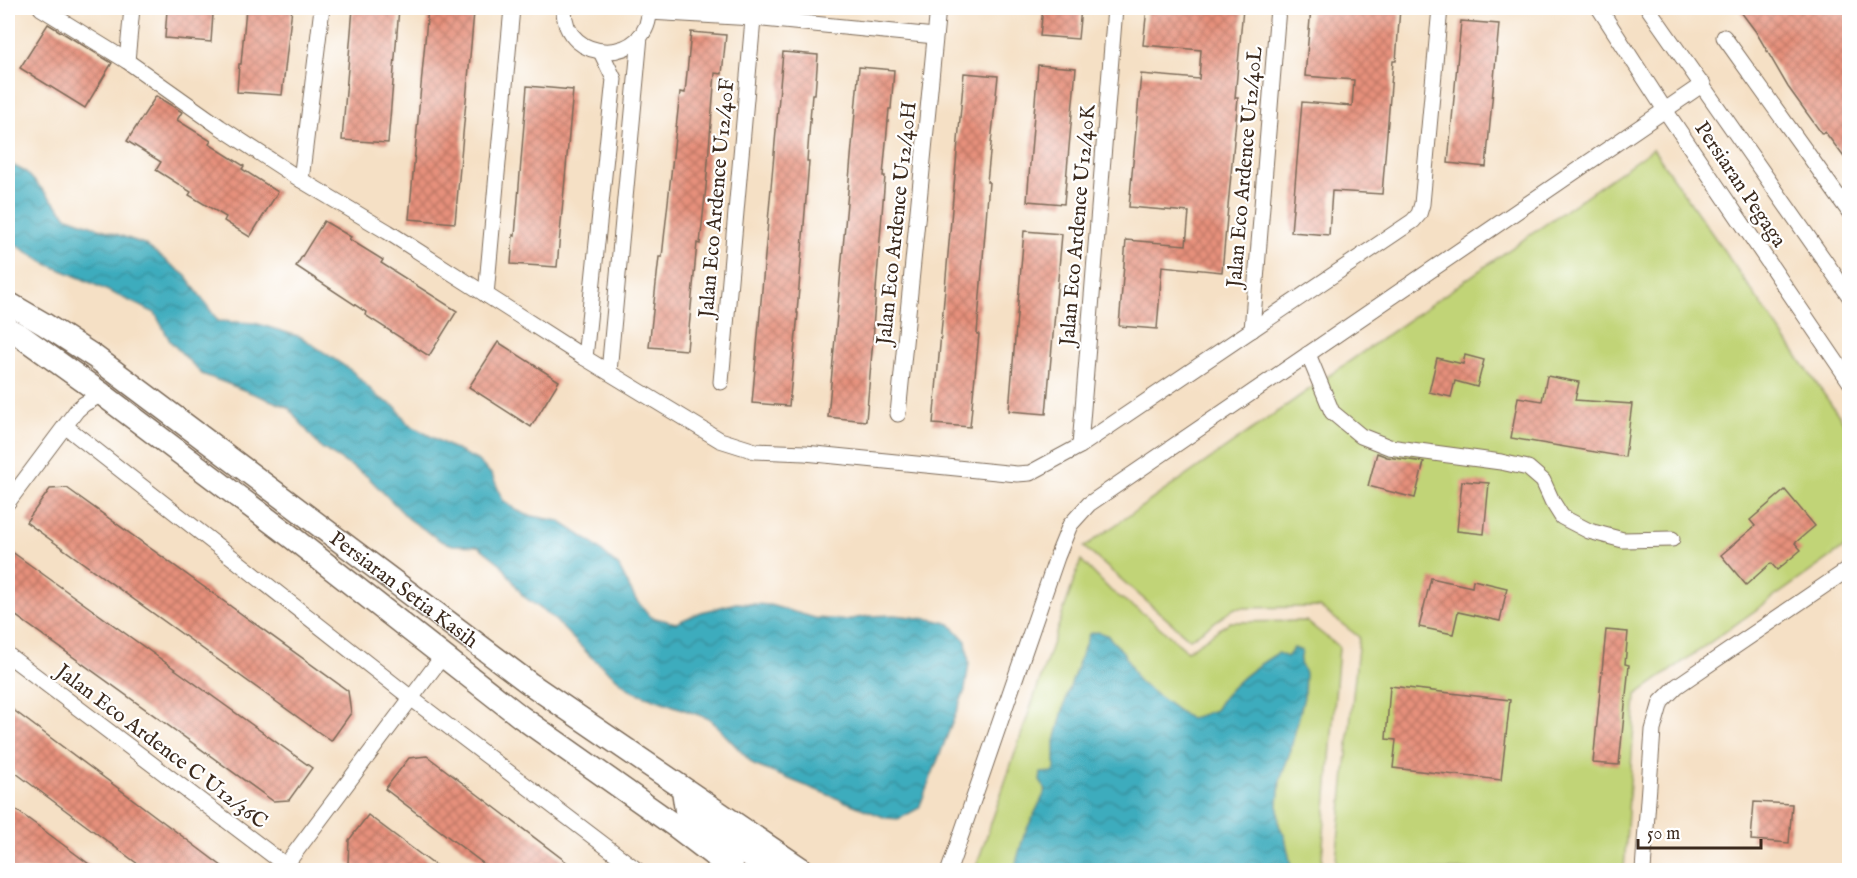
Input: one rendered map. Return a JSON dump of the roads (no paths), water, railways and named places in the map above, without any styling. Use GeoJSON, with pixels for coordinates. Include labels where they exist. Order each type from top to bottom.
{"type":"FeatureCollection","features":[{"type":"Feature","properties":{"kind":"street"},"geometry":{"type":"LineString","coordinates":[[41,8],[127,61],[220,127],[301,180],[720,440],[755,451],[805,453],[1017,474],[1030,472],[1080,446],[1413,221],[1419,214],[1422,204],[1440,8]]}},
{"type":"Feature","properties":{"kind":"street"},"geometry":{"type":"LineString","coordinates":[[127,61],[132,8]]}},
{"type":"Feature","properties":{"kind":"street"},"geometry":{"type":"LineString","coordinates":[[301,180],[322,8]]}},
{"type":"Feature","properties":{"kind":"street"},"geometry":{"type":"LineString","coordinates":[[486,296],[512,8]]}},
{"type":"Feature","properties":{"kind":"street"},"geometry":{"type":"LineString","coordinates":[[564,8],[566,25],[579,43],[589,49],[601,52],[622,49],[640,36]]}},
{"type":"Feature","properties":{"kind":"street","name":"Jalan Eco Ardence U12/40H"},"geometry":{"type":"LineString","coordinates":[[898,414],[938,8]]}},
{"type":"Feature","properties":{"kind":"street","name":"Jalan Eco Ardence U12/40K"},"geometry":{"type":"LineString","coordinates":[[1080,446],[1115,8]]}},
{"type":"Feature","properties":{"kind":"street","name":"Jalan Eco Ardence U12/40L"},"geometry":{"type":"LineString","coordinates":[[1252,330],[1278,8]]}},
{"type":"Feature","properties":{"kind":"street","name":"Persiaran Pegaga"},"geometry":{"type":"LineString","coordinates":[[1599,8],[1665,110],[1850,382]]}},
{"type":"Feature","properties":{"kind":"street","name":"Persiaran Pegaga"},"geometry":{"type":"LineString","coordinates":[[1648,8],[1850,297]]}},
{"type":"Feature","properties":{"kind":"street"},"geometry":{"type":"LineString","coordinates":[[609,372],[640,36],[649,10],[753,13],[935,36]]}},
{"type":"Feature","properties":{"kind":"street","name":"Jalan Eco Ardence U12/40F"},"geometry":{"type":"LineString","coordinates":[[721,382],[753,13]]}},
{"type":"Feature","properties":{"kind":"street"},"geometry":{"type":"LineString","coordinates":[[1724,37],[1850,213]]}},
{"type":"Feature","properties":{"kind":"street"},"geometry":{"type":"LineString","coordinates":[[585,358],[614,79],[601,52]]}},
{"type":"Feature","properties":{"kind":"street"},"geometry":{"type":"LineString","coordinates":[[949,870],[1057,557],[1070,525],[1089,504],[1703,84]]}},
{"type":"Feature","properties":{"kind":"street","name":"Persiaran Setia Kasih"},"geometry":{"type":"LineString","coordinates":[[8,303],[95,357],[529,683],[803,870]]}},
{"type":"Feature","properties":{"kind":"street","name":"Persiaran Setia Kasih"},"geometry":{"type":"LineString","coordinates":[[8,329],[102,394],[294,539],[521,717],[678,828],[733,870]]}},
{"type":"Feature","properties":{"kind":"street"},"geometry":{"type":"LineString","coordinates":[[1308,354],[1332,412],[1361,436],[1389,447],[1501,462],[1528,468],[1543,481],[1562,518],[1589,531],[1623,540],[1672,539]]}},
{"type":"Feature","properties":{"kind":"street"},"geometry":{"type":"LineString","coordinates":[[8,502],[77,410],[102,394]]}},
{"type":"Feature","properties":{"kind":"street"},"geometry":{"type":"LineString","coordinates":[[65,426],[411,698],[637,870]]}},
{"type":"Feature","properties":{"kind":"street"},"geometry":{"type":"LineString","coordinates":[[1643,870],[1653,730],[1661,702],[1677,686],[1850,568]]}},
{"type":"Feature","properties":{"kind":"street","name":"Jalan Eco Ardence C U12/36C"},"geometry":{"type":"LineString","coordinates":[[8,655],[287,869]]}},
{"type":"Feature","properties":{"kind":"street"},"geometry":{"type":"LineString","coordinates":[[287,869],[442,657]]}},
{"type":"Feature","properties":{"kind":"street"},"geometry":{"type":"LineString","coordinates":[[683,789],[686,810],[770,870]]}},
{"type":"Feature","properties":{"kind":"water"},"geometry":{"type":"Polygon","coordinates":[[[8,163],[26,172],[68,217],[144,244],[186,276],[218,321],[255,323],[301,337],[352,371],[378,397],[396,407],[408,424],[477,460],[492,475],[503,500],[516,510],[527,515],[559,521],[591,542],[619,567],[636,600],[651,617],[676,623],[701,612],[736,603],[770,605],[815,618],[845,620],[895,615],[950,624],[966,641],[969,663],[965,690],[919,808],[899,819],[886,818],[754,765],[710,719],[632,691],[590,656],[552,617],[523,596],[501,564],[478,546],[453,545],[441,541],[409,519],[367,476],[320,447],[288,407],[202,374],[170,341],[155,313],[45,263],[8,242],[8,163]]]}},
{"type":"Feature","properties":{"kind":"water"},"geometry":{"type":"Polygon","coordinates":[[[1097,632],[1107,635],[1123,652],[1139,682],[1190,719],[1215,710],[1243,677],[1278,653],[1287,657],[1294,648],[1302,651],[1300,663],[1305,673],[1304,697],[1280,781],[1278,804],[1279,825],[1285,837],[1292,870],[1015,870],[1024,835],[1046,790],[1040,781],[1041,773],[1053,772],[1055,769],[1055,741],[1067,695],[1089,634],[1097,632]]]}}]}
